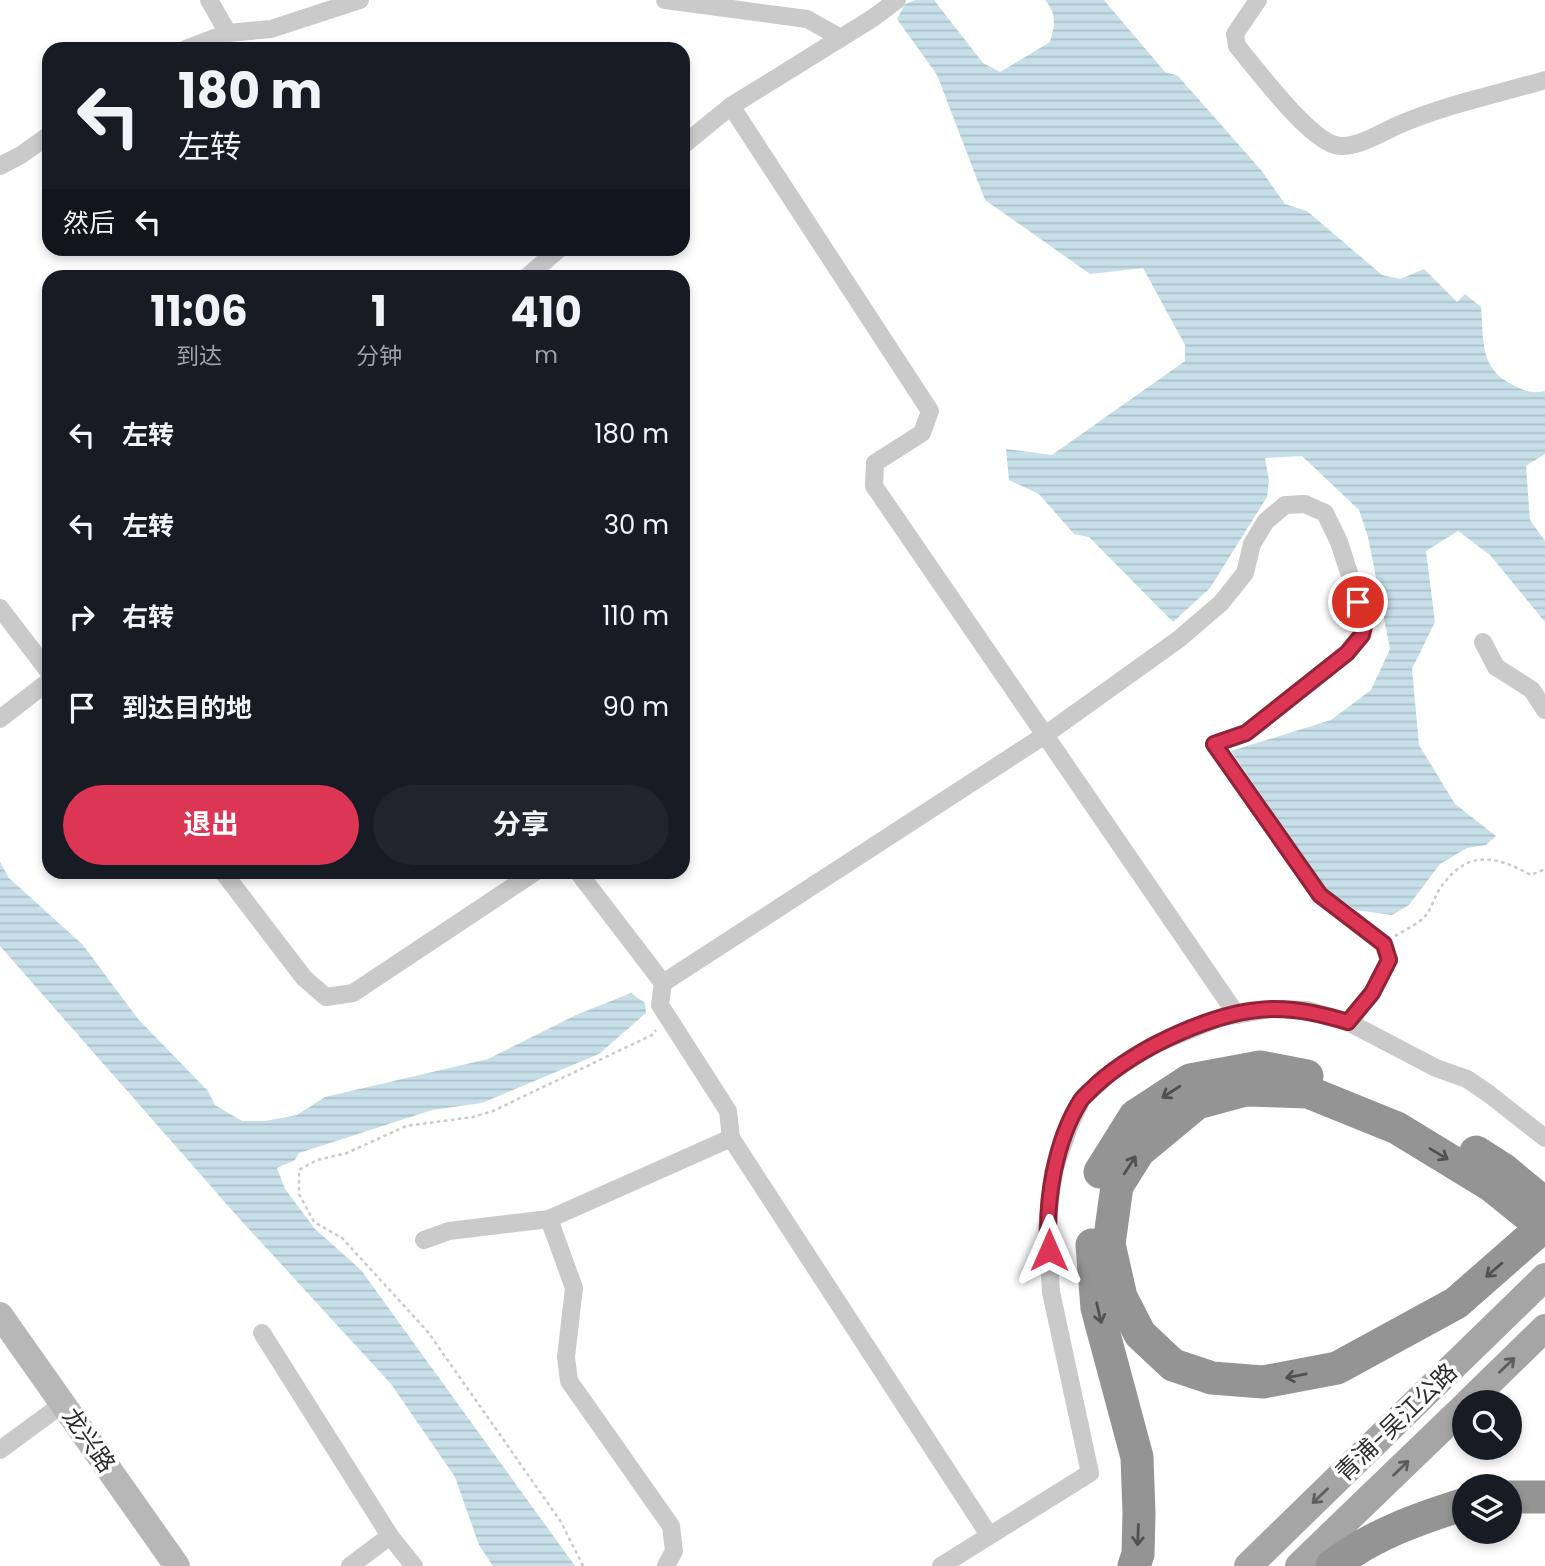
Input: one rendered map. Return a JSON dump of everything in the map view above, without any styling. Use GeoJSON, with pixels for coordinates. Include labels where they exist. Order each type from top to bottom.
{"type":"FeatureCollection","features":[{"type":"Feature","properties":{"kind":"highway"},"geometry":{"type":"LineString","coordinates":[[1134,1566],[1138,1540],[1137,1457],[1097,1308],[1091,1233],[1097,1175],[1135,1116],[1190,1080],[1259,1067],[1338,1081],[1433,1123],[1498,1178],[1545,1227],[1456,1303],[1337,1368],[1263,1382],[1212,1378],[1173,1364],[1140,1334],[1121,1297],[1110,1244],[1117,1186],[1139,1151],[1197,1103],[1245,1090],[1308,1092],[1397,1128],[1498,1178],[1545,1205]]}},
{"type":"Feature","properties":{"kind":"highway"},"geometry":{"type":"LineString","coordinates":[[1522,1497],[1545,1497]]}},
{"type":"Feature","properties":{"kind":"highway"},"geometry":{"type":"LineString","coordinates":[[1332,1566],[1356,1548],[1411,1521],[1452,1508]]}},
{"type":"Feature","properties":{"kind":"main road","name":"青浦-吴江公路"},"geometry":{"type":"LineString","coordinates":[[1248,1566],[1545,1277]]}},
{"type":"Feature","properties":{"kind":"main road","name":"青浦-吴江公路"},"geometry":{"type":"LineString","coordinates":[[1481,1390],[1545,1328]]}},
{"type":"Feature","properties":{"kind":"main road","name":"青浦-吴江公路"},"geometry":{"type":"LineString","coordinates":[[1299,1566],[1452,1419]]}},
{"type":"Feature","properties":{"kind":"street"},"geometry":{"type":"LineString","coordinates":[[209,0],[228,33]]}},
{"type":"Feature","properties":{"kind":"street"},"geometry":{"type":"LineString","coordinates":[[204,42],[228,33],[271,29],[360,0]]}},
{"type":"Feature","properties":{"kind":"street"},"geometry":{"type":"LineString","coordinates":[[665,0],[807,19],[841,38]]}},
{"type":"Feature","properties":{"kind":"street"},"geometry":{"type":"LineString","coordinates":[[690,139],[731,106],[873,18],[897,0]]}},
{"type":"Feature","properties":{"kind":"street"},"geometry":{"type":"LineString","coordinates":[[1258,0],[1235,34],[1237,46],[1321,139],[1337,146],[1358,143],[1407,121],[1454,105],[1489,98],[1545,80]]}},
{"type":"Feature","properties":{"kind":"street"},"geometry":{"type":"LineString","coordinates":[[731,106],[930,411],[922,433],[875,463],[874,486],[1237,1014]]}},
{"type":"Feature","properties":{"kind":"street"},"geometry":{"type":"LineString","coordinates":[[0,166],[42,140]]}},
{"type":"Feature","properties":{"kind":"street"},"geometry":{"type":"LineString","coordinates":[[535,270],[551,256]]}},
{"type":"Feature","properties":{"kind":"street"},"geometry":{"type":"LineString","coordinates":[[663,983],[1045,735],[1179,639],[1221,603],[1245,573],[1252,544],[1266,521],[1285,505],[1305,504],[1325,513],[1339,542],[1365,622],[1362,635],[1347,653],[1256,726],[1246,733],[1214,744],[1320,895],[1384,944],[1389,960],[1372,993],[1348,1022]]}},
{"type":"Feature","properties":{"kind":"street"},"geometry":{"type":"LineString","coordinates":[[0,608],[42,663]]}},
{"type":"Feature","properties":{"kind":"street"},"geometry":{"type":"LineString","coordinates":[[1483,642],[1496,667],[1532,690],[1545,710]]}},
{"type":"Feature","properties":{"kind":"street"},"geometry":{"type":"LineString","coordinates":[[0,719],[42,686]]}},
{"type":"Feature","properties":{"kind":"street"},"geometry":{"type":"LineString","coordinates":[[228,879],[304,978],[326,997],[353,993],[524,879]]}},
{"type":"Feature","properties":{"kind":"street"},"geometry":{"type":"LineString","coordinates":[[583,879],[663,983],[660,1004],[727,1111],[732,1139],[989,1535]]}},
{"type":"Feature","properties":{"kind":"street"},"geometry":{"type":"LineString","coordinates":[[941,1566],[1090,1473],[1051,1292],[1047,1229],[1053,1173],[1069,1127],[1082,1099],[1110,1073],[1153,1045],[1222,1017],[1272,1009],[1307,1010],[1348,1022],[1436,1068],[1467,1079],[1545,1138]]}},
{"type":"Feature","properties":{"kind":"street"},"geometry":{"type":"LineString","coordinates":[[424,1240],[449,1231],[549,1219],[732,1139]]}},
{"type":"Feature","properties":{"kind":"street"},"geometry":{"type":"LineString","coordinates":[[549,1219],[573,1288],[566,1357],[569,1381],[671,1525],[674,1551],[666,1566]]}},
{"type":"Feature","properties":{"kind":"street","name":"龙兴路"},"geometry":{"type":"LineString","coordinates":[[0,1315],[177,1566]]}},
{"type":"Feature","properties":{"kind":"street"},"geometry":{"type":"LineString","coordinates":[[262,1333],[390,1536],[414,1566]]}},
{"type":"Feature","properties":{"kind":"street"},"geometry":{"type":"LineString","coordinates":[[0,1450],[64,1403]]}},
{"type":"Feature","properties":{"kind":"street"},"geometry":{"type":"LineString","coordinates":[[350,1566],[390,1536]]}},
{"type":"Feature","properties":{"kind":"path"},"geometry":{"type":"LineString","coordinates":[[1384,944],[1426,916],[1439,890],[1463,863],[1488,858],[1508,863],[1531,876],[1545,869]]}},
{"type":"Feature","properties":{"kind":"water"},"geometry":{"type":"Polygon","coordinates":[[[916,0],[934,0],[983,63],[1000,72],[1050,42],[1054,20],[1052,10],[1045,0],[1104,0],[1165,72],[1178,76],[1261,170],[1285,204],[1307,211],[1382,275],[1400,279],[1424,269],[1457,302],[1465,294],[1481,307],[1485,352],[1494,371],[1521,389],[1545,391],[1545,454],[1526,466],[1530,520],[1545,541],[1545,622],[1490,555],[1458,531],[1426,551],[1435,622],[1412,669],[1419,745],[1455,804],[1496,836],[1486,845],[1467,848],[1440,864],[1409,905],[1392,915],[1356,910],[1325,889],[1231,751],[1331,720],[1371,690],[1390,649],[1368,537],[1359,510],[1302,456],[1265,458],[1269,480],[1267,497],[1210,588],[1173,622],[1089,537],[1074,534],[1039,494],[1009,480],[1006,449],[1052,455],[1185,361],[1185,345],[1143,268],[1090,274],[985,200],[937,75],[897,19],[905,4],[916,0]]]}},
{"type":"Feature","properties":{"kind":"water"},"geometry":{"type":"Polygon","coordinates":[[[0,862],[9,878],[83,945],[138,1019],[208,1091],[215,1105],[242,1121],[265,1121],[297,1115],[325,1097],[488,1059],[576,1015],[631,993],[645,1003],[646,1013],[599,1054],[482,1103],[432,1110],[299,1153],[295,1160],[277,1168],[285,1189],[315,1229],[361,1270],[575,1566],[493,1566],[479,1545],[455,1477],[391,1384],[237,1216],[0,946],[0,862]]]}},
{"type":"Feature","properties":{"kind":"route"},"geometry":{"type":"LineString","coordinates":[[1049,1250],[1047,1229],[1053,1173],[1082,1099],[1110,1073],[1153,1045],[1222,1017],[1272,1009],[1307,1010],[1348,1022],[1372,993],[1389,960],[1384,944],[1320,895],[1214,744],[1246,733],[1347,653],[1362,635],[1365,622],[1358,602]]}}]}
